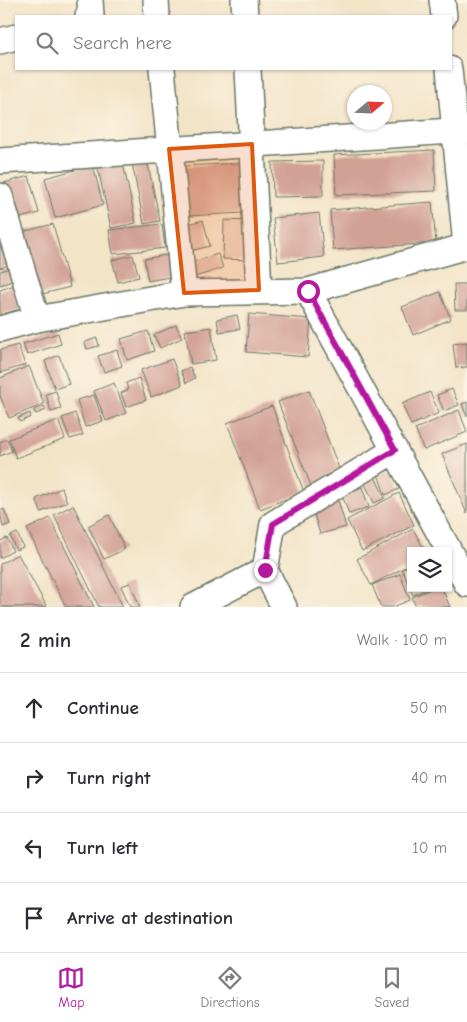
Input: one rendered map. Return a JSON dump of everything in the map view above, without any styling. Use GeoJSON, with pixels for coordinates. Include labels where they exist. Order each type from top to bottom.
{"type":"FeatureCollection","features":[{"type":"Feature","properties":{"kind":"street"},"geometry":{"type":"LineString","coordinates":[[90,0],[91,15]]}},
{"type":"Feature","properties":{"kind":"street"},"geometry":{"type":"LineString","coordinates":[[156,0],[158,15]]}},
{"type":"Feature","properties":{"kind":"street"},"geometry":{"type":"LineString","coordinates":[[244,0],[245,15]]}},
{"type":"Feature","properties":{"kind":"street"},"geometry":{"type":"LineString","coordinates":[[442,0],[444,15]]}},
{"type":"Feature","properties":{"kind":"street"},"geometry":{"type":"LineString","coordinates":[[0,41],[15,36]]}},
{"type":"Feature","properties":{"kind":"street"},"geometry":{"type":"LineString","coordinates":[[162,70],[184,293]]}},
{"type":"Feature","properties":{"kind":"street"},"geometry":{"type":"LineString","coordinates":[[248,70],[259,290]]}},
{"type":"Feature","properties":{"kind":"street"},"geometry":{"type":"LineString","coordinates":[[0,329],[37,319],[184,293],[259,290],[308,291],[467,246],[461,131],[449,70]]}},
{"type":"Feature","properties":{"kind":"street"},"geometry":{"type":"LineString","coordinates":[[0,161],[461,131]]}},
{"type":"Feature","properties":{"kind":"street"},"geometry":{"type":"LineString","coordinates":[[0,196],[37,319]]}},
{"type":"Feature","properties":{"kind":"street"},"geometry":{"type":"LineString","coordinates":[[308,291],[467,584]]}},
{"type":"Feature","properties":{"kind":"street"},"geometry":{"type":"LineString","coordinates":[[284,607],[265,570],[273,524],[395,450]]}},
{"type":"Feature","properties":{"kind":"street"},"geometry":{"type":"LineString","coordinates":[[193,607],[265,570]]}},
{"type":"Feature","properties":{"kind":"highlighted area"},"geometry":{"type":"Polygon","coordinates":[[[252,144],[259,290],[184,293],[169,149],[252,144]]]}},
{"type":"Feature","properties":{"kind":"building"},"geometry":{"type":"Polygon","coordinates":[[[434,150],[436,191],[336,195],[334,155],[434,150]]]}},
{"type":"Feature","properties":{"kind":"building"},"geometry":{"type":"Polygon","coordinates":[[[146,155],[160,221],[144,224],[131,158],[146,155]]]}},
{"type":"Feature","properties":{"kind":"building"},"geometry":{"type":"Polygon","coordinates":[[[122,159],[136,223],[111,228],[97,164],[122,159]]]}},
{"type":"Feature","properties":{"kind":"building"},"geometry":{"type":"Polygon","coordinates":[[[323,161],[323,196],[273,197],[272,162],[323,161]]]}},
{"type":"Feature","properties":{"kind":"building"},"geometry":{"type":"Polygon","coordinates":[[[240,163],[243,213],[188,216],[185,166],[240,163]]]}},
{"type":"Feature","properties":{"kind":"building"},"geometry":{"type":"Polygon","coordinates":[[[93,165],[103,205],[55,218],[45,178],[93,165]]]}},
{"type":"Feature","properties":{"kind":"building"},"geometry":{"type":"Polygon","coordinates":[[[29,176],[39,213],[9,221],[0,184],[29,176]]]}},
{"type":"Feature","properties":{"kind":"building"},"geometry":{"type":"Polygon","coordinates":[[[432,202],[436,243],[333,250],[330,210],[432,202]]]}},
{"type":"Feature","properties":{"kind":"building"},"geometry":{"type":"Polygon","coordinates":[[[319,213],[324,257],[278,262],[273,218],[319,213]]]}},
{"type":"Feature","properties":{"kind":"building"},"geometry":{"type":"Polygon","coordinates":[[[203,220],[210,246],[190,251],[184,225],[203,220]]]}},
{"type":"Feature","properties":{"kind":"building"},"geometry":{"type":"Polygon","coordinates":[[[224,220],[249,221],[248,260],[223,259],[224,220]]]}},
{"type":"Feature","properties":{"kind":"building"},"geometry":{"type":"Polygon","coordinates":[[[53,224],[70,287],[39,295],[22,232],[53,224]]]}},
{"type":"Feature","properties":{"kind":"building"},"geometry":{"type":"Polygon","coordinates":[[[162,224],[165,248],[113,254],[109,230],[162,224]]]}},
{"type":"Feature","properties":{"kind":"building"},"geometry":{"type":"Polygon","coordinates":[[[9,243],[16,263],[0,268],[0,246],[9,243]]]}},
{"type":"Feature","properties":{"kind":"building"},"geometry":{"type":"Polygon","coordinates":[[[171,254],[175,276],[148,281],[144,259],[171,254]]]}},
{"type":"Feature","properties":{"kind":"building"},"geometry":{"type":"Polygon","coordinates":[[[218,254],[223,268],[195,277],[190,263],[218,254]]]}},
{"type":"Feature","properties":{"kind":"building"},"geometry":{"type":"Polygon","coordinates":[[[133,255],[139,277],[118,282],[112,260],[133,255]]]}},
{"type":"Feature","properties":{"kind":"building"},"geometry":{"type":"Polygon","coordinates":[[[14,267],[18,279],[0,285],[0,271],[14,267]]]}},
{"type":"Feature","properties":{"kind":"building"},"geometry":{"type":"Polygon","coordinates":[[[18,284],[26,307],[0,315],[0,290],[18,284]]]}},
{"type":"Feature","properties":{"kind":"building"},"geometry":{"type":"Polygon","coordinates":[[[454,284],[467,284],[467,310],[455,310],[454,284]]]}},
{"type":"Feature","properties":{"kind":"building"},"geometry":{"type":"Polygon","coordinates":[[[440,292],[451,319],[413,335],[402,307],[440,292]]]}},
{"type":"Feature","properties":{"kind":"building"},"geometry":{"type":"Polygon","coordinates":[[[249,314],[311,319],[308,357],[246,352],[249,314]]]}},
{"type":"Feature","properties":{"kind":"building"},"geometry":{"type":"Polygon","coordinates":[[[237,315],[240,329],[219,332],[217,319],[237,315]]]}},
{"type":"Feature","properties":{"kind":"building"},"geometry":{"type":"Polygon","coordinates":[[[176,325],[182,338],[160,348],[154,335],[176,325]]]}},
{"type":"Feature","properties":{"kind":"building"},"geometry":{"type":"Polygon","coordinates":[[[211,327],[216,360],[191,364],[185,331],[211,327]]]}},
{"type":"Feature","properties":{"kind":"building"},"geometry":{"type":"Polygon","coordinates":[[[148,331],[154,351],[127,360],[121,339],[148,331]]]}},
{"type":"Feature","properties":{"kind":"building"},"geometry":{"type":"Polygon","coordinates":[[[58,333],[61,344],[27,355],[23,344],[58,333]]]}},
{"type":"Feature","properties":{"kind":"building"},"geometry":{"type":"Polygon","coordinates":[[[97,338],[99,346],[87,349],[85,342],[97,338]]]}},
{"type":"Feature","properties":{"kind":"building"},"geometry":{"type":"Polygon","coordinates":[[[467,342],[467,367],[456,368],[453,344],[467,342]]]}},
{"type":"Feature","properties":{"kind":"building"},"geometry":{"type":"Polygon","coordinates":[[[18,345],[25,365],[0,373],[0,350],[18,345]]]}},
{"type":"Feature","properties":{"kind":"building"},"geometry":{"type":"Polygon","coordinates":[[[117,350],[122,366],[104,372],[98,356],[117,350]]]}},
{"type":"Feature","properties":{"kind":"building"},"geometry":{"type":"Polygon","coordinates":[[[59,355],[69,384],[55,389],[45,361],[59,355]]]}},
{"type":"Feature","properties":{"kind":"building"},"geometry":{"type":"Polygon","coordinates":[[[172,359],[182,385],[151,397],[141,370],[172,359]]]}},
{"type":"Feature","properties":{"kind":"building"},"geometry":{"type":"Polygon","coordinates":[[[29,366],[44,404],[9,418],[0,396],[0,378],[29,366]]]}},
{"type":"Feature","properties":{"kind":"building"},"geometry":{"type":"Polygon","coordinates":[[[190,367],[195,378],[186,383],[181,371],[190,367]]]}},
{"type":"Feature","properties":{"kind":"building"},"geometry":{"type":"Polygon","coordinates":[[[139,378],[146,400],[126,407],[121,393],[128,390],[126,383],[139,378]]]}},
{"type":"Feature","properties":{"kind":"building"},"geometry":{"type":"Polygon","coordinates":[[[114,383],[126,413],[106,421],[94,391],[114,383]]]}},
{"type":"Feature","properties":{"kind":"building"},"geometry":{"type":"Polygon","coordinates":[[[452,389],[459,405],[444,411],[437,395],[452,389]]]}},
{"type":"Feature","properties":{"kind":"building"},"geometry":{"type":"Polygon","coordinates":[[[309,390],[343,479],[313,491],[278,402],[309,390]]]}},
{"type":"Feature","properties":{"kind":"building"},"geometry":{"type":"Polygon","coordinates":[[[56,391],[61,409],[51,412],[46,394],[56,391]]]}},
{"type":"Feature","properties":{"kind":"building"},"geometry":{"type":"Polygon","coordinates":[[[430,392],[439,413],[411,425],[402,404],[430,392]]]}},
{"type":"Feature","properties":{"kind":"building"},"geometry":{"type":"Polygon","coordinates":[[[94,395],[103,421],[85,427],[77,400],[94,395]]]}},
{"type":"Feature","properties":{"kind":"building"},"geometry":{"type":"Polygon","coordinates":[[[467,402],[467,417],[462,404],[467,402]]]}},
{"type":"Feature","properties":{"kind":"building"},"geometry":{"type":"Polygon","coordinates":[[[44,406],[46,410],[36,414],[34,410],[44,406]]]}},
{"type":"Feature","properties":{"kind":"building"},"geometry":{"type":"Polygon","coordinates":[[[272,406],[304,492],[260,509],[227,423],[272,406]]]}},
{"type":"Feature","properties":{"kind":"building"},"geometry":{"type":"Polygon","coordinates":[[[459,410],[467,432],[424,450],[415,429],[459,410]]]}},
{"type":"Feature","properties":{"kind":"building"},"geometry":{"type":"Polygon","coordinates":[[[30,413],[31,417],[20,422],[18,418],[30,413]]]}},
{"type":"Feature","properties":{"kind":"building"},"geometry":{"type":"Polygon","coordinates":[[[75,413],[83,435],[70,439],[62,418],[75,413]]]}},
{"type":"Feature","properties":{"kind":"building"},"geometry":{"type":"Polygon","coordinates":[[[58,420],[65,439],[16,458],[9,439],[58,420]]]}},
{"type":"Feature","properties":{"kind":"building"},"geometry":{"type":"Polygon","coordinates":[[[7,439],[12,451],[0,456],[0,442],[7,439]]]}},
{"type":"Feature","properties":{"kind":"building"},"geometry":{"type":"Polygon","coordinates":[[[467,444],[467,514],[442,454],[467,444]]]}},
{"type":"Feature","properties":{"kind":"building"},"geometry":{"type":"Polygon","coordinates":[[[392,469],[399,489],[385,495],[378,474],[392,469]]]}},
{"type":"Feature","properties":{"kind":"building"},"geometry":{"type":"Polygon","coordinates":[[[375,477],[385,498],[374,503],[364,482],[375,477]]]}},
{"type":"Feature","properties":{"kind":"building"},"geometry":{"type":"Polygon","coordinates":[[[362,487],[369,507],[349,514],[342,495],[362,487]]]}},
{"type":"Feature","properties":{"kind":"building"},"geometry":{"type":"Polygon","coordinates":[[[62,488],[67,502],[41,512],[36,499],[62,488]]]}},
{"type":"Feature","properties":{"kind":"building"},"geometry":{"type":"Polygon","coordinates":[[[399,493],[414,525],[362,551],[347,520],[399,493]]]}},
{"type":"Feature","properties":{"kind":"building"},"geometry":{"type":"Polygon","coordinates":[[[338,500],[346,527],[320,534],[312,507],[338,500]]]}},
{"type":"Feature","properties":{"kind":"building"},"geometry":{"type":"Polygon","coordinates":[[[73,505],[123,607],[99,607],[54,515],[73,505]]]}},
{"type":"Feature","properties":{"kind":"building"},"geometry":{"type":"Polygon","coordinates":[[[4,509],[10,524],[3,527],[0,511],[4,509]]]}},
{"type":"Feature","properties":{"kind":"building"},"geometry":{"type":"Polygon","coordinates":[[[109,515],[125,549],[104,559],[88,526],[109,515]]]}},
{"type":"Feature","properties":{"kind":"building"},"geometry":{"type":"Polygon","coordinates":[[[50,518],[94,607],[66,607],[27,529],[50,518]]]}},
{"type":"Feature","properties":{"kind":"building"},"geometry":{"type":"Polygon","coordinates":[[[413,529],[423,547],[407,547],[407,566],[371,585],[357,559],[413,529]]]}},
{"type":"Feature","properties":{"kind":"building"},"geometry":{"type":"Polygon","coordinates":[[[17,533],[23,547],[16,550],[10,536],[17,533]]]}},
{"type":"Feature","properties":{"kind":"building"},"geometry":{"type":"Polygon","coordinates":[[[7,538],[13,551],[0,558],[0,541],[7,538]]]}},
{"type":"Feature","properties":{"kind":"building"},"geometry":{"type":"Polygon","coordinates":[[[18,554],[47,607],[0,607],[0,564],[18,554]]]}},
{"type":"Feature","properties":{"kind":"building"},"geometry":{"type":"Polygon","coordinates":[[[407,567],[407,581],[402,569],[407,567]]]}},
{"type":"Feature","properties":{"kind":"building"},"geometry":{"type":"Polygon","coordinates":[[[400,574],[410,600],[393,607],[381,607],[372,585],[400,574]]]}},
{"type":"Feature","properties":{"kind":"building"},"geometry":{"type":"Polygon","coordinates":[[[130,583],[140,607],[130,607],[121,586],[130,583]]]}},
{"type":"Feature","properties":{"kind":"building"},"geometry":{"type":"Polygon","coordinates":[[[424,592],[444,592],[450,607],[416,607],[412,597],[424,592]]]}},
{"type":"Feature","properties":{"kind":"route"},"geometry":{"type":"LineString","coordinates":[[265,570],[273,524],[395,450],[308,291]]}}]}
